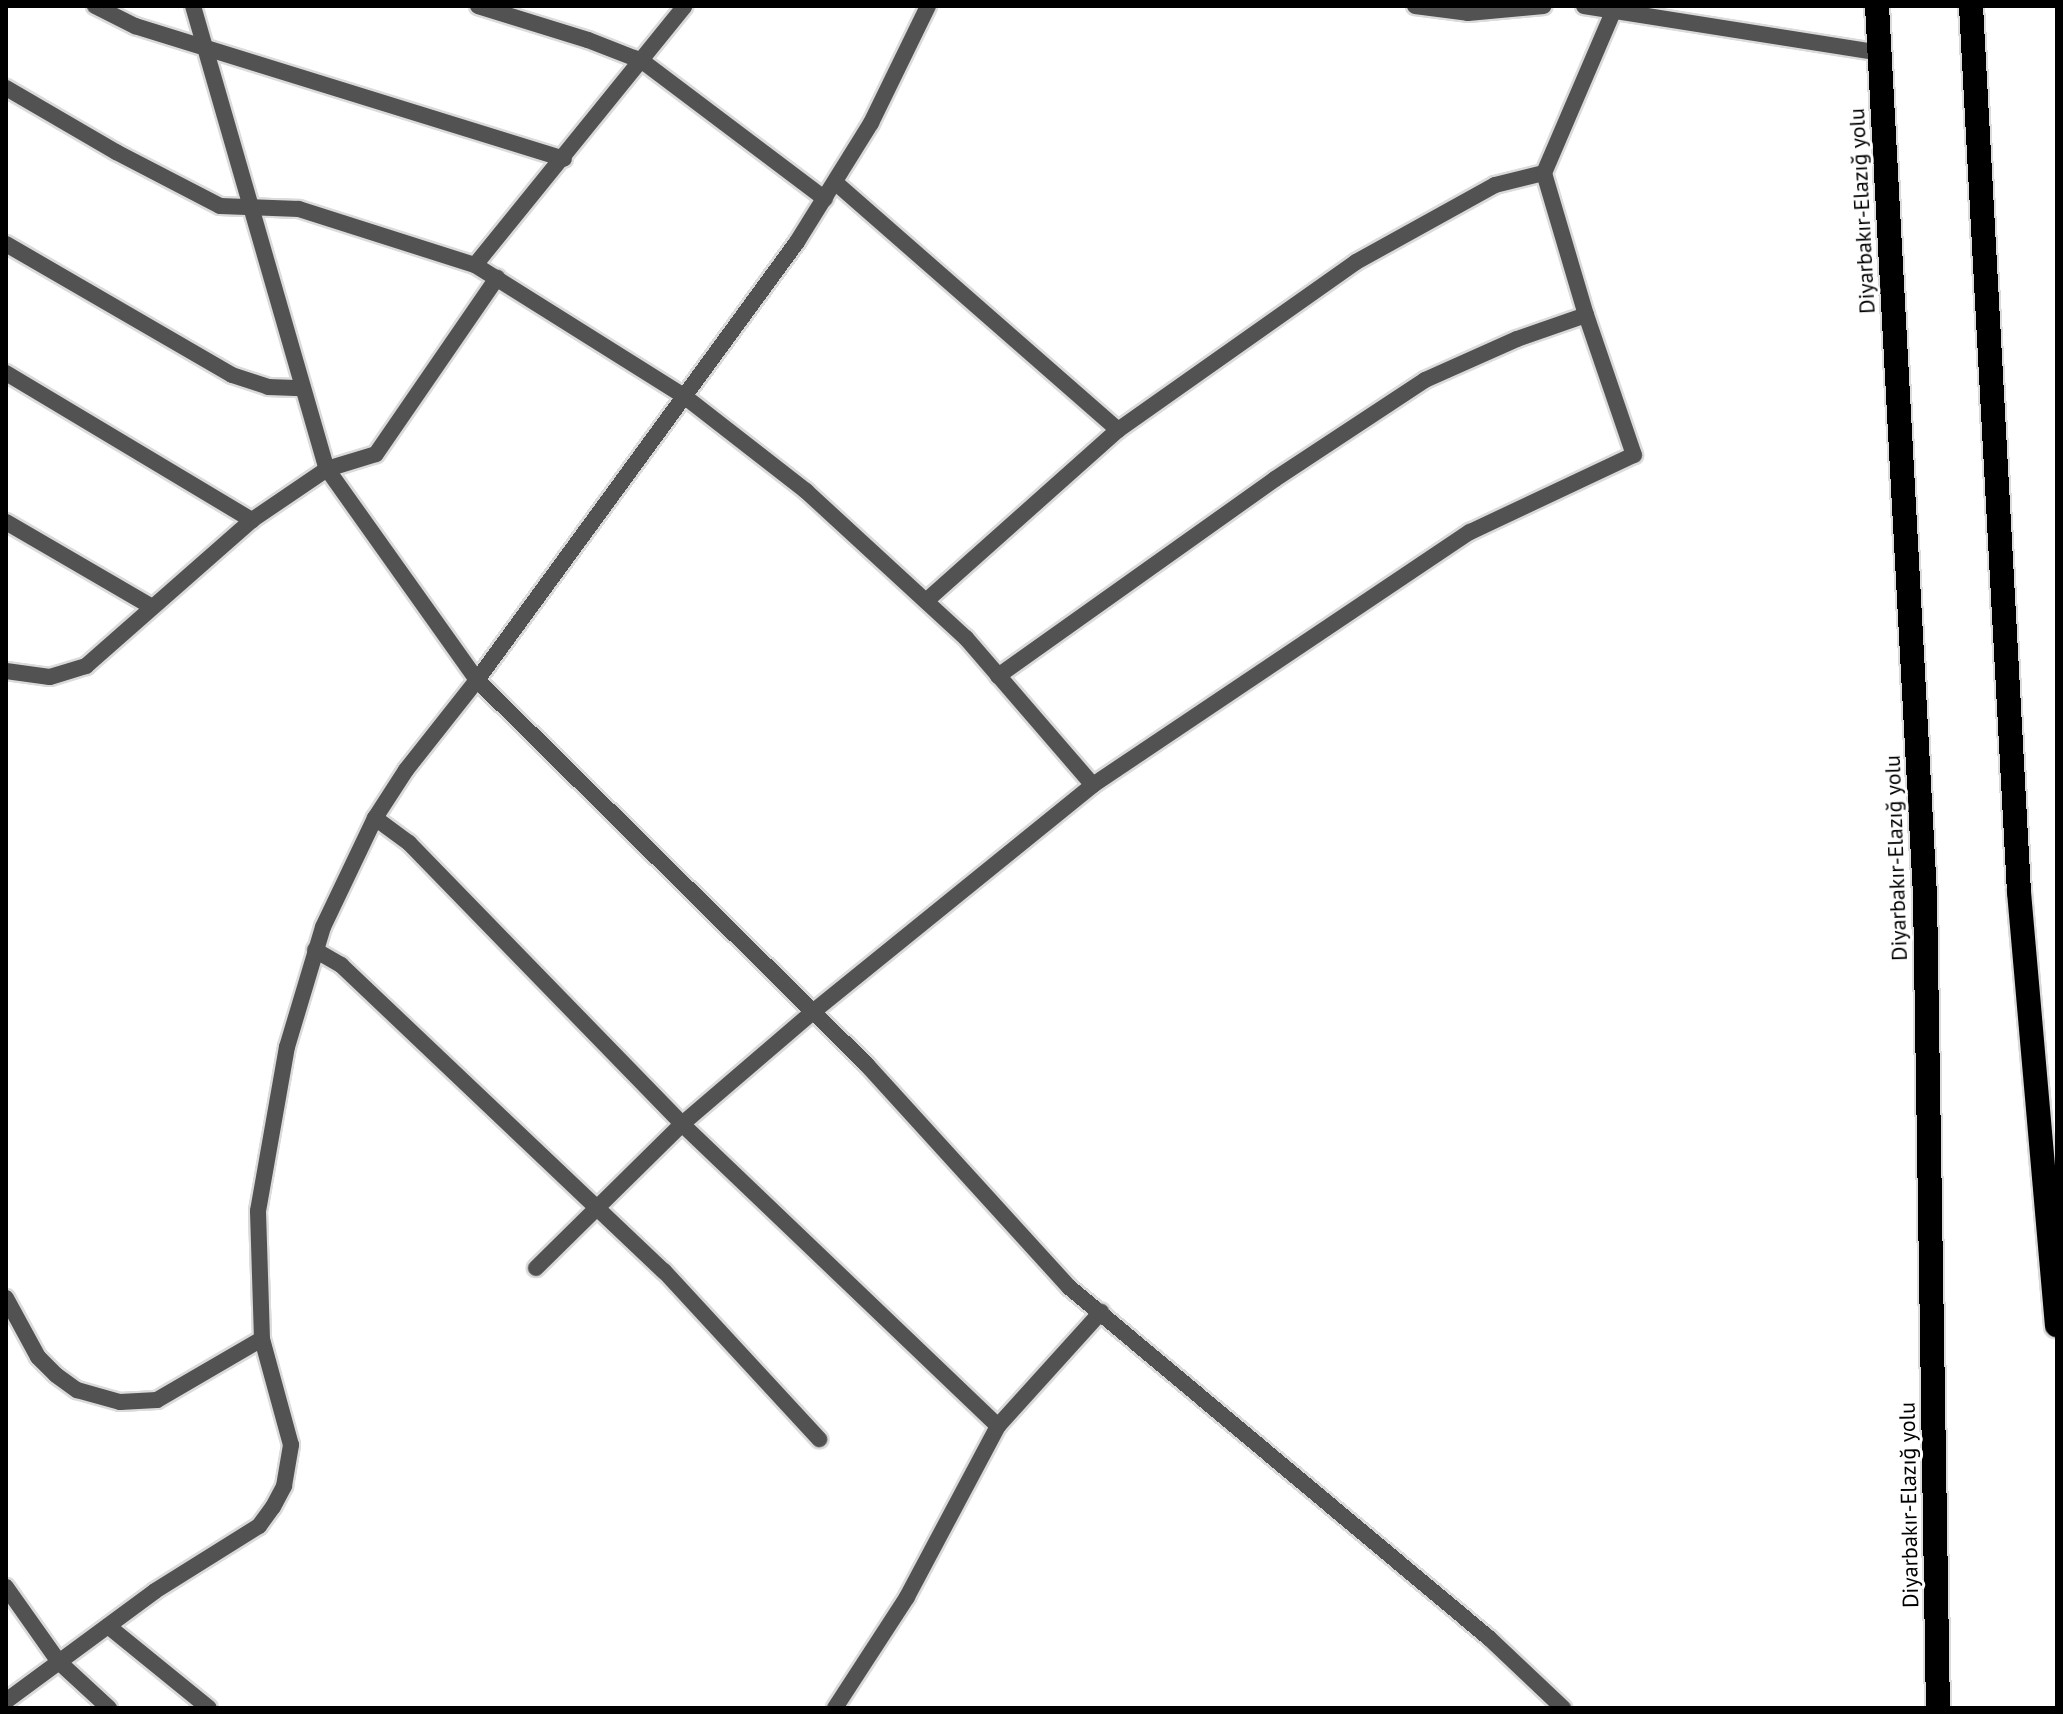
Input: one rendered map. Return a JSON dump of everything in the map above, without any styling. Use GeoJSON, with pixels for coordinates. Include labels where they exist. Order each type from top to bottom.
{"type":"FeatureCollection","features":[{"type":"Feature","properties":{"kind":"highway","name":"Diyarbakır-Elazığ yolu"},"geometry":{"type":"LineString","coordinates":[[1877,6],[1925,894],[1938,1708]]}},
{"type":"Feature","properties":{"kind":"highway"},"geometry":{"type":"LineString","coordinates":[[1971,6],[2019,892],[2057,1325]]}},
{"type":"Feature","properties":{"kind":"street"},"geometry":{"type":"LineString","coordinates":[[95,6],[135,26],[564,159]]}},
{"type":"Feature","properties":{"kind":"street"},"geometry":{"type":"LineString","coordinates":[[193,6],[248,205],[327,469],[477,680],[814,1011],[1069,1287],[1489,1638],[1563,1708]]}},
{"type":"Feature","properties":{"kind":"street"},"geometry":{"type":"LineString","coordinates":[[478,6],[588,40],[642,61],[825,199]]}},
{"type":"Feature","properties":{"kind":"street"},"geometry":{"type":"LineString","coordinates":[[475,265],[685,6]]}},
{"type":"Feature","properties":{"kind":"street"},"geometry":{"type":"LineString","coordinates":[[1415,6],[1468,13],[1544,6]]}},
{"type":"Feature","properties":{"kind":"street"},"geometry":{"type":"LineString","coordinates":[[1584,6],[1880,53]]}},
{"type":"Feature","properties":{"kind":"street"},"geometry":{"type":"LineString","coordinates":[[6,1701],[108,1626],[259,1526],[273,1507],[284,1486],[291,1445],[262,1339],[258,1211],[287,1047],[315,950],[348,869],[375,818],[440,724],[477,680],[836,183],[871,123],[925,7]]}},
{"type":"Feature","properties":{"kind":"street"},"geometry":{"type":"LineString","coordinates":[[536,1268],[682,1124],[814,1011],[1093,785],[1470,532],[1634,455],[1586,315],[1544,173],[1614,10]]}},
{"type":"Feature","properties":{"kind":"street"},"geometry":{"type":"LineString","coordinates":[[6,88],[116,152],[220,206],[299,209],[475,265],[684,396],[806,491],[966,638],[1093,785]]}},
{"type":"Feature","properties":{"kind":"street"},"geometry":{"type":"LineString","coordinates":[[926,601],[1118,430],[1356,262],[1495,185],[1544,173]]}},
{"type":"Feature","properties":{"kind":"street"},"geometry":{"type":"LineString","coordinates":[[836,183],[1118,430]]}},
{"type":"Feature","properties":{"kind":"street"},"geometry":{"type":"LineString","coordinates":[[6,244],[232,375],[268,387],[302,388]]}},
{"type":"Feature","properties":{"kind":"street"},"geometry":{"type":"LineString","coordinates":[[6,671],[50,677],[86,666],[252,520],[327,469],[376,454],[497,278]]}},
{"type":"Feature","properties":{"kind":"street"},"geometry":{"type":"LineString","coordinates":[[998,676],[1275,479],[1425,380],[1517,339],[1586,315]]}},
{"type":"Feature","properties":{"kind":"street"},"geometry":{"type":"LineString","coordinates":[[6,373],[252,520]]}},
{"type":"Feature","properties":{"kind":"street"},"geometry":{"type":"LineString","coordinates":[[6,522],[152,607]]}},
{"type":"Feature","properties":{"kind":"street"},"geometry":{"type":"LineString","coordinates":[[375,818],[409,843],[682,1124],[998,1426]]}},
{"type":"Feature","properties":{"kind":"street"},"geometry":{"type":"LineString","coordinates":[[315,950],[341,965],[664,1271],[819,1439]]}},
{"type":"Feature","properties":{"kind":"street"},"geometry":{"type":"LineString","coordinates":[[7,1303],[38,1357],[56,1375],[77,1390],[120,1402],[157,1400],[262,1339]]}},
{"type":"Feature","properties":{"kind":"street"},"geometry":{"type":"LineString","coordinates":[[835,1708],[907,1597],[998,1426],[1101,1312]]}},
{"type":"Feature","properties":{"kind":"street"},"geometry":{"type":"LineString","coordinates":[[6,1587],[59,1662],[109,1708]]}},
{"type":"Feature","properties":{"kind":"street"},"geometry":{"type":"LineString","coordinates":[[108,1626],[190,1702],[209,1708]]}}]}
